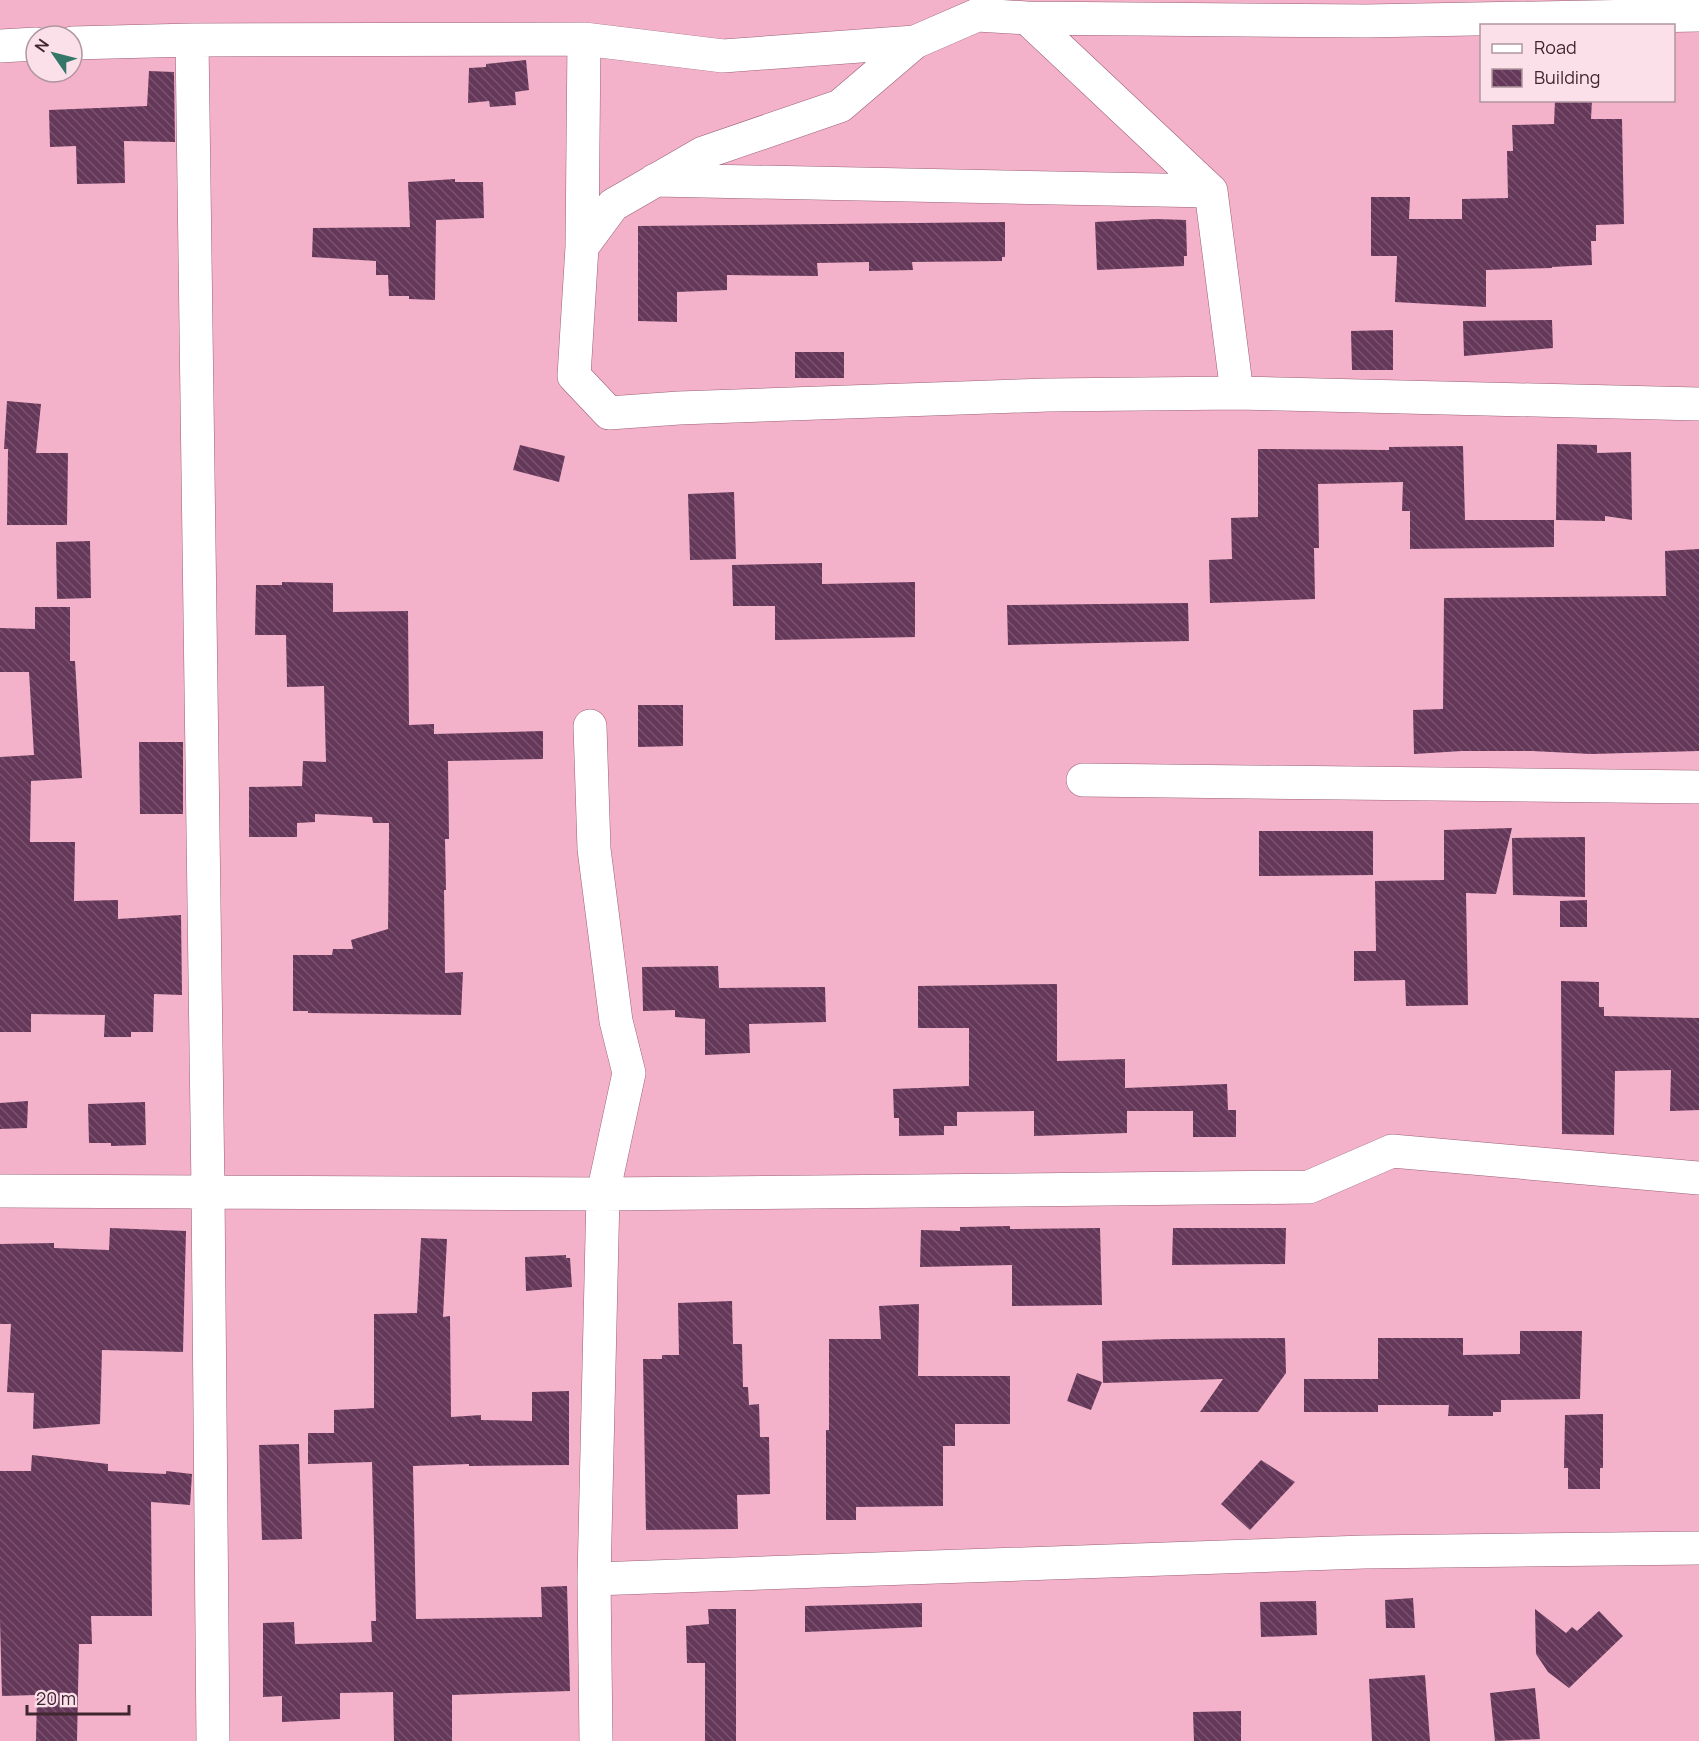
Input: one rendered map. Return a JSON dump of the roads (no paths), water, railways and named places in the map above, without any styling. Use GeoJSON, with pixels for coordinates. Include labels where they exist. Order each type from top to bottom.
{"type":"FeatureCollection","features":[{"type":"Feature","properties":{"kind":"street"},"geometry":{"type":"LineString","coordinates":[[582,247],[613,205],[703,153],[840,106],[915,42],[977,8],[1027,18],[1366,11],[1699,15]]}},
{"type":"Feature","properties":{"kind":"street"},"geometry":{"type":"LineString","coordinates":[[1027,18],[1211,191],[1237,393]]}},
{"type":"Feature","properties":{"kind":"street"},"geometry":{"type":"LineString","coordinates":[[84,43],[192,39],[584,39],[723,56],[915,42]]}},
{"type":"Feature","properties":{"kind":"street"},"geometry":{"type":"LineString","coordinates":[[192,39],[213,1741]]}},
{"type":"Feature","properties":{"kind":"street"},"geometry":{"type":"LineString","coordinates":[[584,39],[582,247],[574,376],[609,413],[679,408],[1036,396],[1237,393],[1699,404]]}},
{"type":"Feature","properties":{"kind":"street"},"geometry":{"type":"LineString","coordinates":[[0,46],[24,45]]}},
{"type":"Feature","properties":{"kind":"street"},"geometry":{"type":"LineString","coordinates":[[655,180],[1211,191]]}},
{"type":"Feature","properties":{"kind":"street"},"geometry":{"type":"LineString","coordinates":[[590,726],[594,849],[616,1021],[629,1073],[603,1194],[594,1579],[596,1741]]}},
{"type":"Feature","properties":{"kind":"street"},"geometry":{"type":"LineString","coordinates":[[1083,780],[1699,787]]}},
{"type":"Feature","properties":{"kind":"street"},"geometry":{"type":"LineString","coordinates":[[0,1191],[603,1194],[1309,1187],[1392,1151],[1699,1178]]}},
{"type":"Feature","properties":{"kind":"street"},"geometry":{"type":"LineString","coordinates":[[594,1579],[1364,1552],[1699,1548]]}}]}
